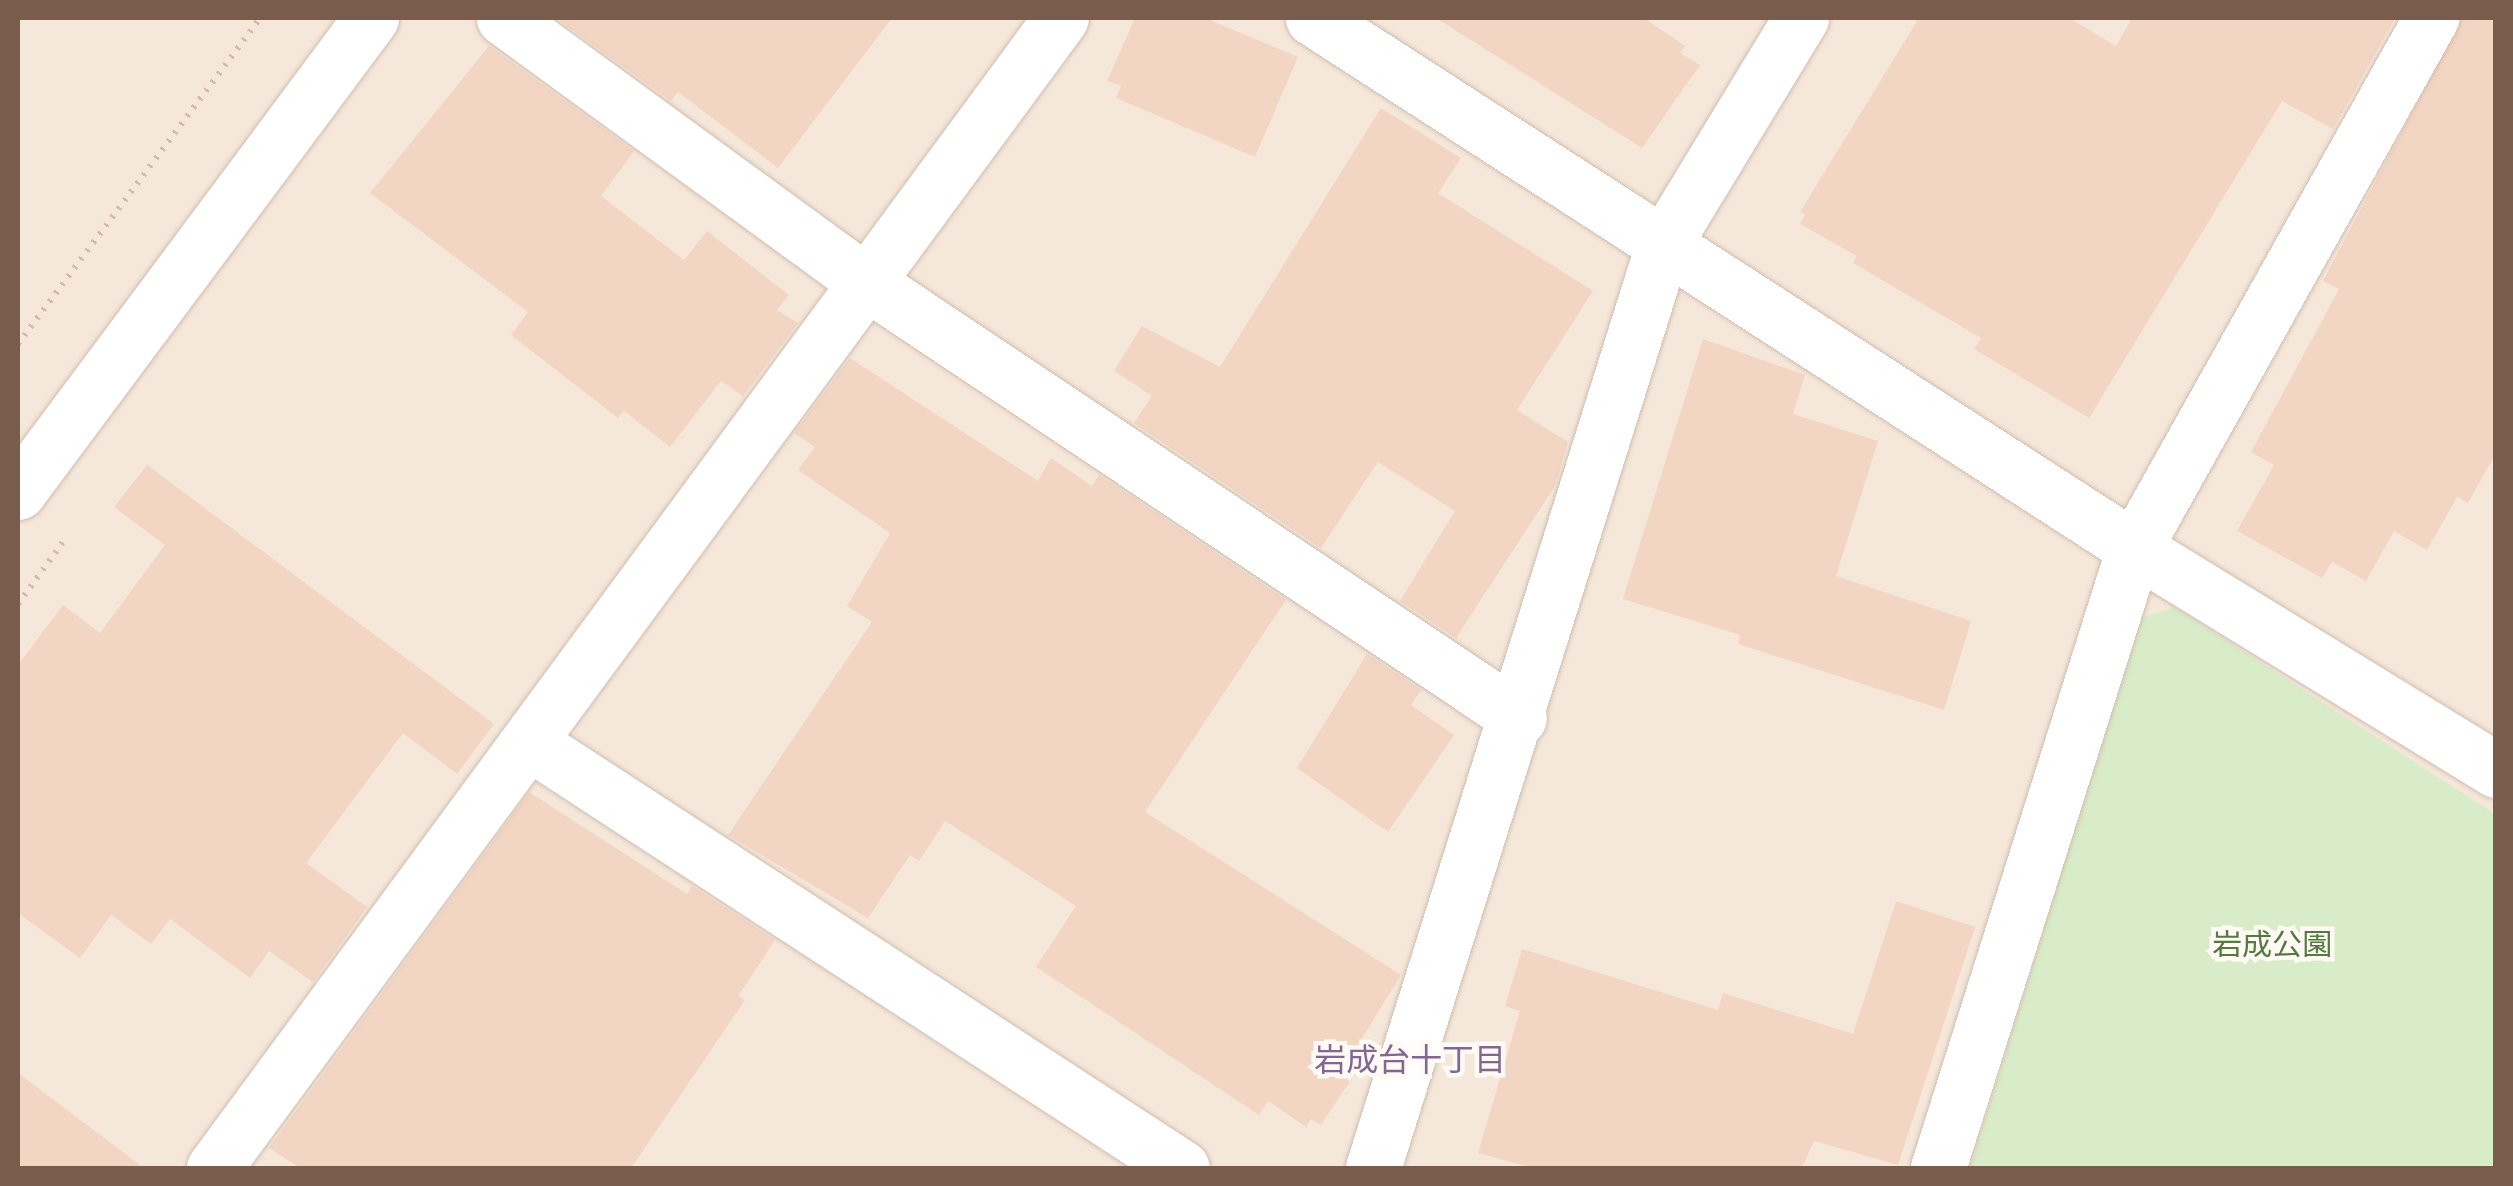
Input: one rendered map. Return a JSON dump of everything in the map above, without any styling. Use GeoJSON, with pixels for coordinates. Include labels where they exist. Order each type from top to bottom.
{"type":"FeatureCollection","features":[{"type":"Feature","properties":{"kind":"street"},"geometry":{"type":"LineString","coordinates":[[18,492],[372,18]]}},
{"type":"Feature","properties":{"kind":"street"},"geometry":{"type":"LineString","coordinates":[[504,18],[866,282],[1519,718]]}},
{"type":"Feature","properties":{"kind":"street"},"geometry":{"type":"LineString","coordinates":[[214,1168],[1061,18]]}},
{"type":"Feature","properties":{"kind":"street"},"geometry":{"type":"LineString","coordinates":[[1313,18],[1385,37],[1663,244],[2134,548],[2496,770]]}},
{"type":"Feature","properties":{"kind":"street"},"geometry":{"type":"LineString","coordinates":[[1373,1168],[1519,718],[1663,244],[1801,18]]}},
{"type":"Feature","properties":{"kind":"street"},"geometry":{"type":"LineString","coordinates":[[1938,1168],[2134,548],[2430,18]]}},
{"type":"Feature","properties":{"kind":"street"},"geometry":{"type":"LineString","coordinates":[[530,743],[1182,1168]]}},
{"type":"Feature","properties":{"kind":"path"},"geometry":{"type":"LineString","coordinates":[[18,344],[260,18]]}},
{"type":"Feature","properties":{"kind":"shaded area"},"geometry":{"type":"Polygon","coordinates":[[[18,18],[2495,18],[2495,1168],[18,1168],[18,18]]]}},
{"type":"Feature","properties":{"kind":"green space","name":"岩成公園"},"geometry":{"type":"Polygon","coordinates":[[[2175,607],[2495,814],[2495,1168],[1970,1168],[2141,618],[2175,607]]]}},
{"type":"Feature","properties":{"kind":"building"},"geometry":{"type":"Polygon","coordinates":[[[556,18],[892,18],[778,168],[678,92],[671,101],[556,18]]]}},
{"type":"Feature","properties":{"kind":"building"},"geometry":{"type":"Polygon","coordinates":[[[1135,18],[1205,18],[1298,57],[1255,157],[1116,98],[1121,86],[1107,81],[1135,18]]]}},
{"type":"Feature","properties":{"kind":"building"},"geometry":{"type":"Polygon","coordinates":[[[1436,18],[1644,18],[1685,46],[1680,53],[1700,65],[1642,148],[1436,18]]]}},
{"type":"Feature","properties":{"kind":"building"},"geometry":{"type":"Polygon","coordinates":[[[1919,18],[2069,18],[2116,46],[2132,18],[2395,18],[2333,129],[2282,101],[2089,418],[1974,349],[1981,338],[1853,263],[1857,256],[1800,224],[1805,215],[1800,212],[1919,18]]]}},
{"type":"Feature","properties":{"kind":"building"},"geometry":{"type":"Polygon","coordinates":[[[2462,18],[2496,18],[2496,453],[2468,503],[2457,497],[2427,550],[2394,531],[2366,581],[2332,562],[2322,578],[2237,531],[2274,465],[2251,452],[2339,289],[2323,281],[2462,18]]]}},
{"type":"Feature","properties":{"kind":"building"},"geometry":{"type":"Polygon","coordinates":[[[489,46],[634,151],[601,196],[684,260],[707,231],[789,295],[777,310],[798,323],[743,396],[721,381],[670,447],[624,411],[618,418],[511,335],[528,312],[370,193],[489,46]]]}},
{"type":"Feature","properties":{"kind":"building"},"geometry":{"type":"Polygon","coordinates":[[[1381,108],[1461,158],[1438,193],[1593,291],[1517,410],[1568,442],[1555,486],[1456,638],[1400,601],[1455,511],[1378,462],[1321,548],[1134,423],[1152,396],[1114,371],[1142,326],[1220,367],[1381,108]]]}},
{"type":"Feature","properties":{"kind":"building"},"geometry":{"type":"Polygon","coordinates":[[[1703,339],[1805,375],[1793,414],[1878,441],[1836,576],[1971,621],[1944,710],[1738,644],[1740,635],[1623,599],[1703,339]]]}},
{"type":"Feature","properties":{"kind":"building"},"geometry":{"type":"Polygon","coordinates":[[[850,358],[1038,481],[1051,458],[1092,486],[1099,475],[1286,600],[1145,812],[1401,975],[1359,1043],[1370,1051],[1321,1125],[1311,1119],[1306,1127],[1268,1101],[1259,1115],[1036,967],[1076,906],[945,821],[919,861],[910,855],[868,918],[728,835],[872,622],[847,606],[890,533],[798,470],[815,447],[794,433],[850,358]]]}},
{"type":"Feature","properties":{"kind":"building"},"geometry":{"type":"Polygon","coordinates":[[[147,465],[494,724],[457,774],[403,733],[306,863],[367,907],[313,982],[269,951],[250,978],[170,919],[151,944],[111,915],[80,958],[18,913],[18,665],[63,605],[100,633],[165,545],[114,507],[147,465]]]}},
{"type":"Feature","properties":{"kind":"building"},"geometry":{"type":"Polygon","coordinates":[[[1367,654],[1421,690],[1411,705],[1454,735],[1388,832],[1297,768],[1367,654]]]}},
{"type":"Feature","properties":{"kind":"building"},"geometry":{"type":"Polygon","coordinates":[[[529,792],[687,894],[692,886],[775,940],[738,996],[745,1000],[631,1168],[300,1168],[269,1148],[529,792]]]}},
{"type":"Feature","properties":{"kind":"building"},"geometry":{"type":"Polygon","coordinates":[[[1896,901],[1975,927],[1898,1165],[1814,1141],[1802,1168],[1533,1168],[1478,1153],[1520,1011],[1505,1006],[1522,949],[1718,1010],[1723,993],[1853,1034],[1896,901]]]}},
{"type":"Feature","properties":{"kind":"building"},"geometry":{"type":"Polygon","coordinates":[[[18,1073],[144,1168],[18,1168],[18,1073]]]}},
{"type":"Feature","properties":{"kind":"district","name":"岩成台十丁目"},"geometry":{"type":"Point","coordinates":[1410,1061]}}]}
